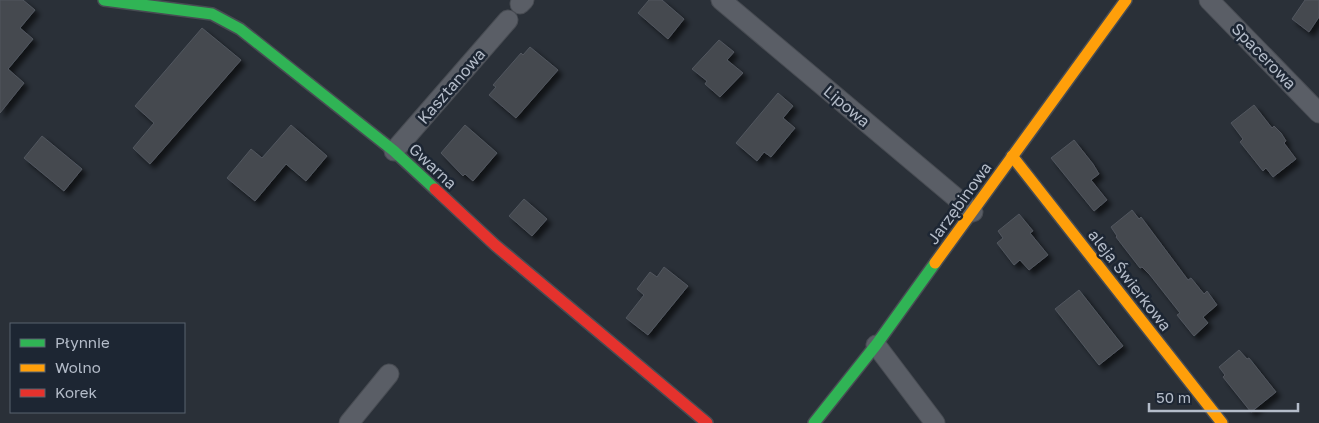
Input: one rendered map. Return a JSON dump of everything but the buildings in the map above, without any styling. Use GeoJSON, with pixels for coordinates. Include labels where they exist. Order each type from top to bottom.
{"type":"FeatureCollection","features":[{"type":"Feature","properties":{"kind":"street","name":"Gwarna"},"geometry":{"type":"LineString","coordinates":[[104,0],[212,14],[240,29],[394,151],[502,251],[707,423]]}},
{"type":"Feature","properties":{"kind":"street","name":"Lipowa"},"geometry":{"type":"LineString","coordinates":[[721,0],[973,212]]}},
{"type":"Feature","properties":{"kind":"street","name":"Jarzębinowa"},"geometry":{"type":"LineString","coordinates":[[814,423],[876,345],[1126,0]]}},
{"type":"Feature","properties":{"kind":"street","name":"Spacerowa"},"geometry":{"type":"LineString","coordinates":[[1209,0],[1319,113]]}},
{"type":"Feature","properties":{"kind":"street","name":"Kasztanowa"},"geometry":{"type":"LineString","coordinates":[[394,151],[508,20]]}},
{"type":"Feature","properties":{"kind":"street","name":"aleja Świerkowa"},"geometry":{"type":"LineString","coordinates":[[1012,156],[1222,423]]}},
{"type":"Feature","properties":{"kind":"street"},"geometry":{"type":"LineString","coordinates":[[876,345],[935,423]]}},
{"type":"Feature","properties":{"kind":"street"},"geometry":{"type":"LineString","coordinates":[[349,423],[389,374]]}},
{"type":"Feature","properties":{"kind":"traffic: fast"},"geometry":{"type":"LineString","coordinates":[[104,0],[212,14],[240,29],[394,151],[435,189]]}},
{"type":"Feature","properties":{"kind":"traffic: fast"},"geometry":{"type":"LineString","coordinates":[[814,423],[876,345],[935,263]]}},
{"type":"Feature","properties":{"kind":"traffic: slow"},"geometry":{"type":"LineString","coordinates":[[935,263],[1126,0]]}},
{"type":"Feature","properties":{"kind":"traffic: slow"},"geometry":{"type":"LineString","coordinates":[[1012,156],[1222,423]]}},
{"type":"Feature","properties":{"kind":"traffic: jam"},"geometry":{"type":"LineString","coordinates":[[435,189],[495,245],[707,423]]}}]}
